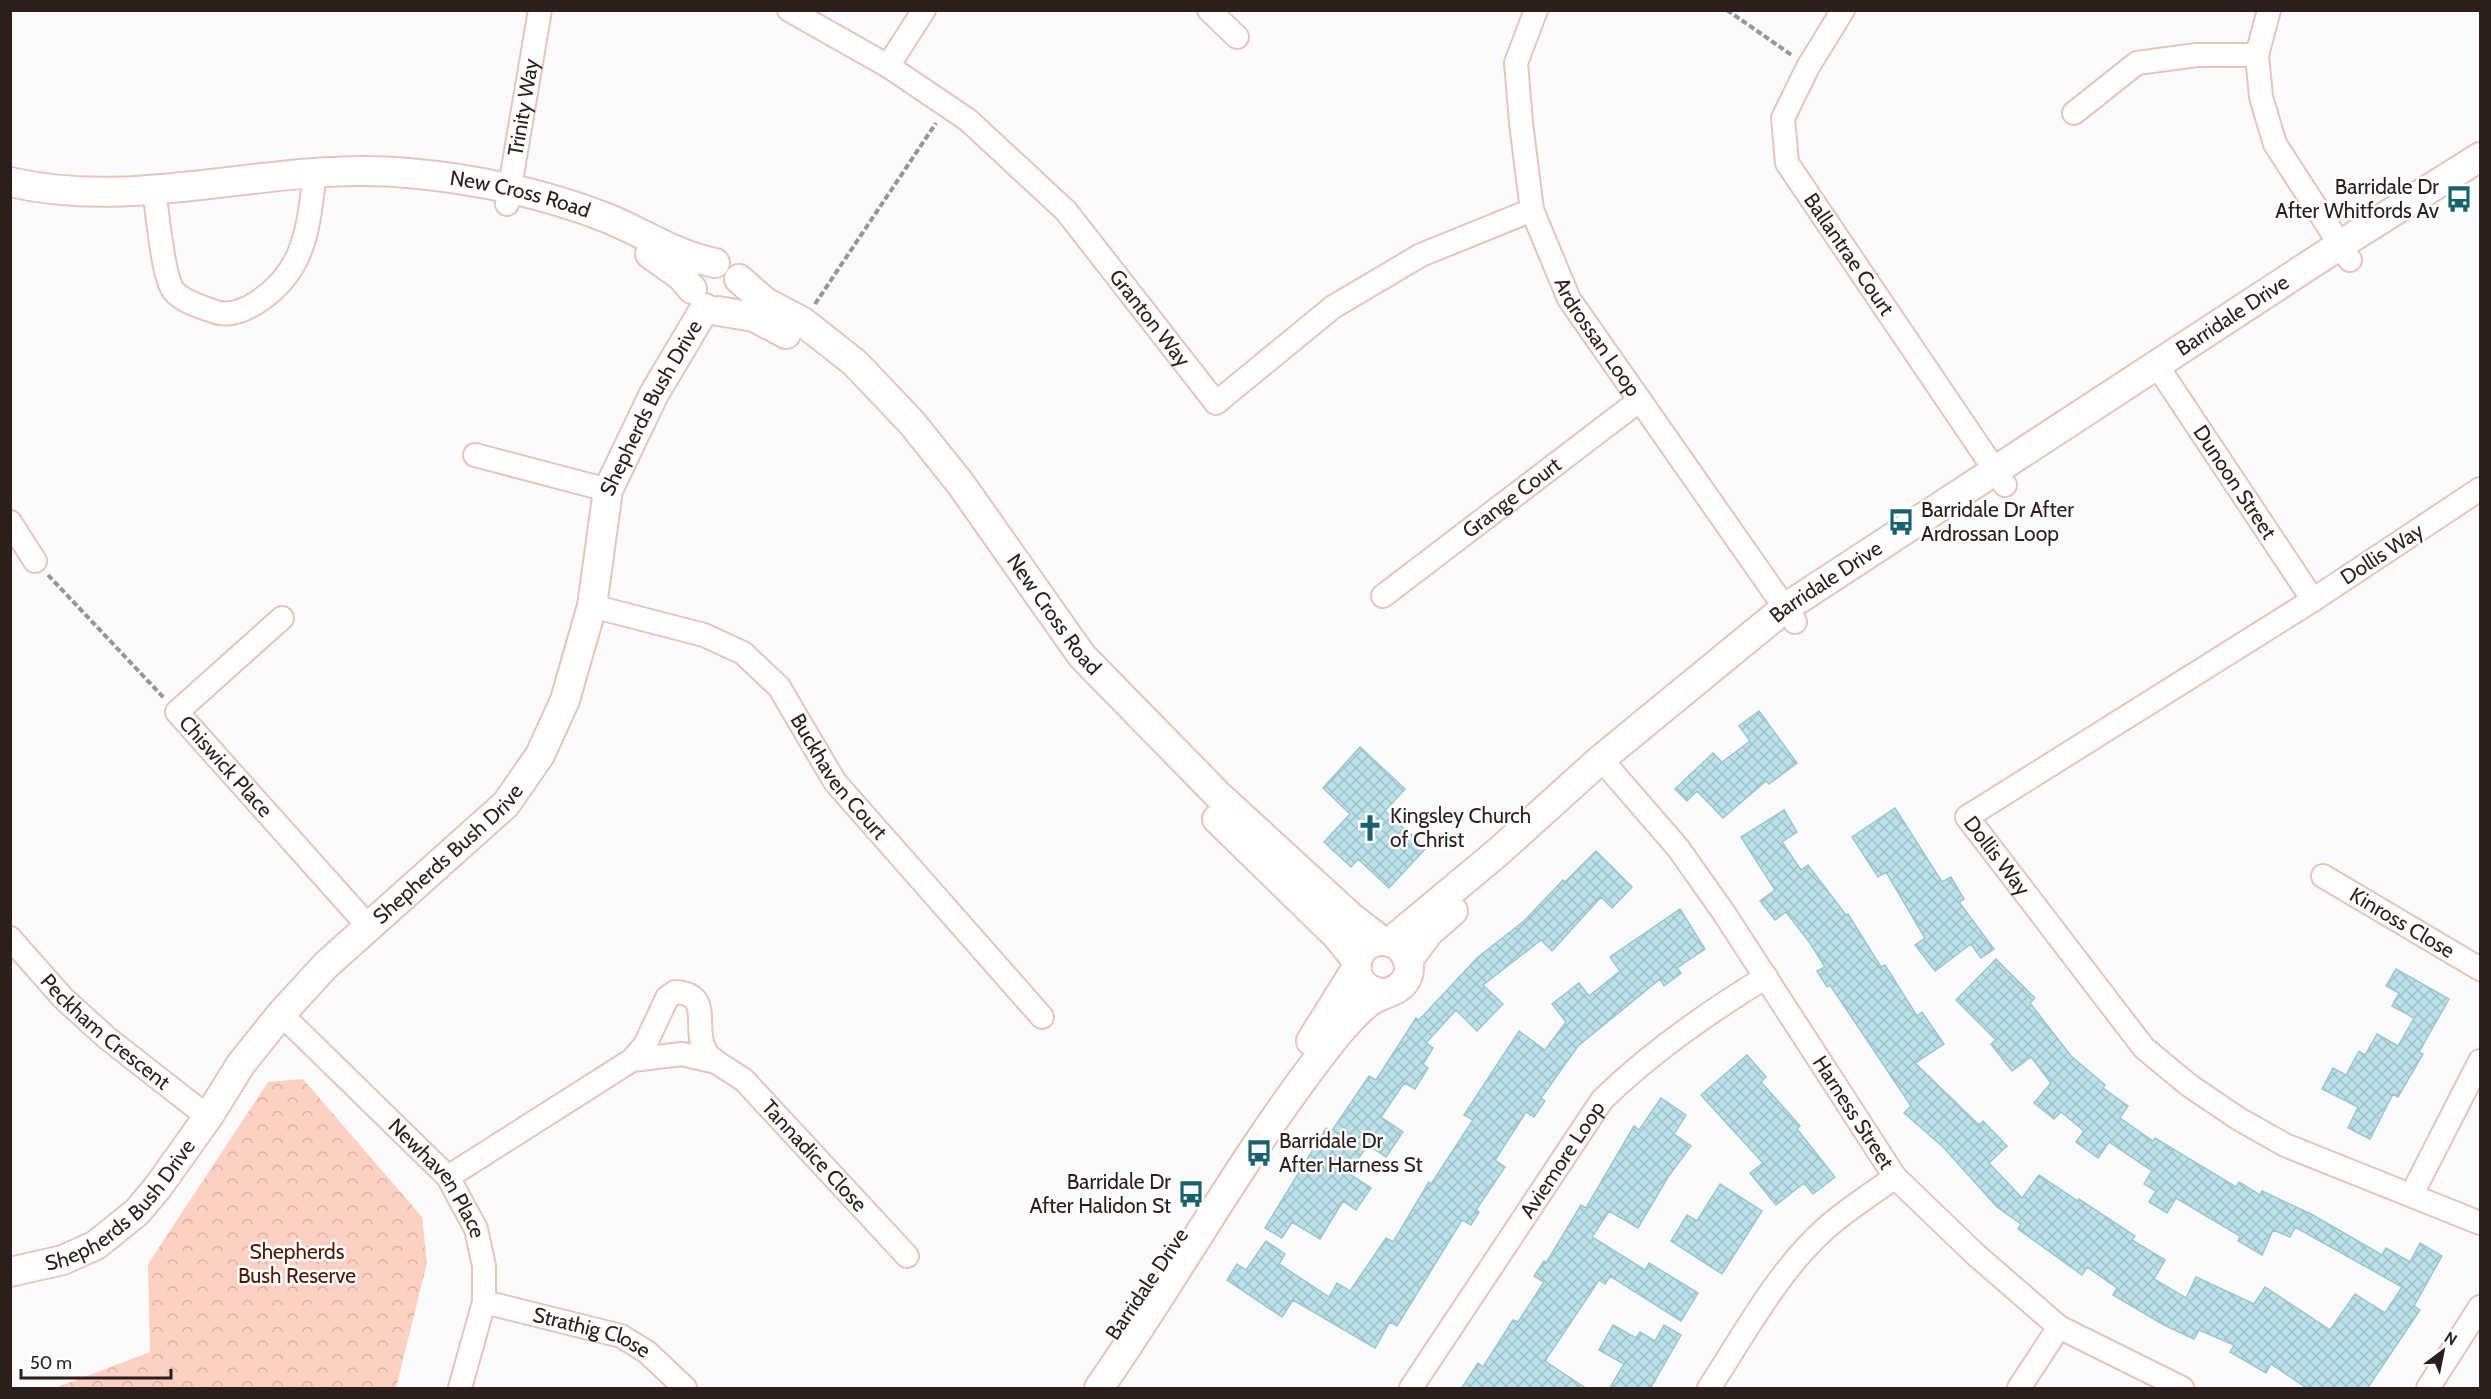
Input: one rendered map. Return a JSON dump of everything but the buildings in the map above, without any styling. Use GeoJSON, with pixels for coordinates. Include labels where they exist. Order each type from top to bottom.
{"type":"FeatureCollection","features":[{"type":"Feature","properties":{"kind":"street","name":"Trinity Way"},"geometry":{"type":"LineString","coordinates":[[509,195],[540,10]]}},
{"type":"Feature","properties":{"kind":"street","name":"Granton Way"},"geometry":{"type":"LineString","coordinates":[[789,10],[888,66],[968,120],[1066,211],[1216,403],[1334,307],[1421,255],[1532,210]]}},
{"type":"Feature","properties":{"kind":"street"},"geometry":{"type":"LineString","coordinates":[[888,66],[924,10]]}},
{"type":"Feature","properties":{"kind":"street"},"geometry":{"type":"LineString","coordinates":[[1209,10],[1237,37]]}},
{"type":"Feature","properties":{"kind":"street","name":"Ardrossan Loop"},"geometry":{"type":"LineString","coordinates":[[1536,10],[1516,63],[1532,210],[1569,299],[1790,615]]}},
{"type":"Feature","properties":{"kind":"street","name":"Ballantrae Court"},"geometry":{"type":"LineString","coordinates":[[1843,10],[1809,67],[1783,118],[1787,163],[2000,478]]}},
{"type":"Feature","properties":{"kind":"street"},"geometry":{"type":"LineString","coordinates":[[2269,10],[2257,55],[2261,97],[2275,144],[2345,252]]}},
{"type":"Feature","properties":{"kind":"street"},"geometry":{"type":"LineString","coordinates":[[2074,113],[2137,63],[2197,55],[2257,55]]}},
{"type":"Feature","properties":{"kind":"street","name":"Barridale Drive"},"geometry":{"type":"LineString","coordinates":[[1393,947],[1497,853],[1607,766],[1790,615],[2345,252],[2481,157]]}},
{"type":"Feature","properties":{"kind":"street","name":"New Cross Road"},"geometry":{"type":"LineString","coordinates":[[10,199],[48,206],[105,210],[156,200],[314,181],[406,173],[606,218],[688,258],[715,263]]}},
{"type":"Feature","properties":{"kind":"street","name":"Barridale Drive"},"geometry":{"type":"LineString","coordinates":[[2345,252],[2481,177]]}},
{"type":"Feature","properties":{"kind":"street"},"geometry":{"type":"LineString","coordinates":[[156,200],[165,261],[173,290],[193,304],[221,314],[245,310],[275,291],[294,266],[308,227],[314,181]]}},
{"type":"Feature","properties":{"kind":"street","name":"New Cross Road"},"geometry":{"type":"LineString","coordinates":[[10,182],[156,200]]}},
{"type":"Feature","properties":{"kind":"street","name":"New Cross Road"},"geometry":{"type":"LineString","coordinates":[[509,195],[569,221],[624,241],[648,253],[681,276],[705,303],[754,317],[774,327],[794,338],[842,377],[898,435],[945,494],[1068,668],[1337,936],[1356,965]]}},
{"type":"Feature","properties":{"kind":"street"},"geometry":{"type":"LineString","coordinates":[[715,263],[730,267],[739,279],[740,287],[736,301],[705,303],[696,274],[715,263]]}},
{"type":"Feature","properties":{"kind":"street","name":"New Cross Road"},"geometry":{"type":"LineString","coordinates":[[739,279],[765,302],[803,322],[855,363],[912,423],[960,483],[1082,656],[1218,795],[1352,918],[1393,947]]}},
{"type":"Feature","properties":{"kind":"street","name":"Shepherds Bush Drive"},"geometry":{"type":"LineString","coordinates":[[10,1272],[63,1260],[96,1245],[137,1212],[158,1187],[208,1117],[241,1064],[281,1014],[326,965],[506,804],[533,765],[565,700],[592,606],[608,490],[654,394],[705,303]]}},
{"type":"Feature","properties":{"kind":"street","name":"Dunoon Street"},"geometry":{"type":"LineString","coordinates":[[2161,372],[2313,600]]}},
{"type":"Feature","properties":{"kind":"street","name":"Grange Court"},"geometry":{"type":"LineString","coordinates":[[1383,596],[1640,400]]}},
{"type":"Feature","properties":{"kind":"street"},"geometry":{"type":"LineString","coordinates":[[475,455],[608,490]]}},
{"type":"Feature","properties":{"kind":"street","name":"Dollis Way"},"geometry":{"type":"LineString","coordinates":[[2481,489],[2313,600],[1967,817],[2144,1048],[2190,1086],[2239,1119],[2285,1145],[2481,1223]]}},
{"type":"Feature","properties":{"kind":"street"},"geometry":{"type":"LineString","coordinates":[[10,522],[35,561]]}},
{"type":"Feature","properties":{"kind":"street","name":"Buckhaven Court"},"geometry":{"type":"LineString","coordinates":[[592,606],[704,635],[743,653],[779,687],[835,782],[1042,1017]]}},
{"type":"Feature","properties":{"kind":"street","name":"Chiswick Place"},"geometry":{"type":"LineString","coordinates":[[282,618],[177,712],[369,927]]}},
{"type":"Feature","properties":{"kind":"street","name":"Harness Street"},"geometry":{"type":"LineString","coordinates":[[1607,766],[1678,848],[1724,913],[1895,1177],[1975,1254],[2059,1327],[2182,1389]]}},
{"type":"Feature","properties":{"kind":"street","name":"Kinross Close"},"geometry":{"type":"LineString","coordinates":[[2323,876],[2481,969]]}},
{"type":"Feature","properties":{"kind":"street","name":"Peckham Crescent"},"geometry":{"type":"LineString","coordinates":[[10,938],[63,998],[107,1038],[208,1117]]}},
{"type":"Feature","properties":{"kind":"street"},"geometry":{"type":"LineString","coordinates":[[1366,946],[1393,947],[1409,968],[1404,983],[1390,992],[1382,993],[1375,992],[1362,984],[1356,965],[1366,946]]}},
{"type":"Feature","properties":{"kind":"street","name":"Barridale Drive"},"geometry":{"type":"LineString","coordinates":[[1076,1389],[1277,1087],[1325,1022],[1356,965]]}},
{"type":"Feature","properties":{"kind":"street","name":"Aviemore Loop"},"geometry":{"type":"LineString","coordinates":[[1411,1389],[1602,1100],[1634,1069],[1716,1008],[1766,978]]}},
{"type":"Feature","properties":{"kind":"street","name":"Tannadice Close"},"geometry":{"type":"LineString","coordinates":[[448,1177],[632,1060],[645,1045],[667,998],[675,992],[686,992],[695,998],[700,1008],[700,1029],[705,1051],[716,1062],[744,1080],[907,1256]]}},
{"type":"Feature","properties":{"kind":"street","name":"Barridale Drive"},"geometry":{"type":"LineString","coordinates":[[1099,1389],[1290,1098],[1352,1018],[1382,993]]}},
{"type":"Feature","properties":{"kind":"street","name":"Newhaven Place"},"geometry":{"type":"LineString","coordinates":[[281,1014],[448,1177],[476,1229],[484,1266],[484,1302],[460,1389]]}},
{"type":"Feature","properties":{"kind":"street","name":"Tannadice Close"},"geometry":{"type":"LineString","coordinates":[[632,1060],[682,1054],[716,1062]]}},
{"type":"Feature","properties":{"kind":"street"},"geometry":{"type":"LineString","coordinates":[[2412,1194],[2481,1061]]}},
{"type":"Feature","properties":{"kind":"street"},"geometry":{"type":"LineString","coordinates":[[1709,1389],[1785,1273],[1806,1248],[1826,1228],[1895,1177]]}},
{"type":"Feature","properties":{"kind":"street","name":"Strathig Close"},"geometry":{"type":"LineString","coordinates":[[484,1302],[621,1336],[647,1352],[685,1389]]}},
{"type":"Feature","properties":{"kind":"street"},"geometry":{"type":"LineString","coordinates":[[2428,1389],[2481,1307]]}},
{"type":"Feature","properties":{"kind":"street"},"geometry":{"type":"LineString","coordinates":[[2019,1389],[2059,1327]]}},
{"type":"Feature","properties":{"kind":"path"},"geometry":{"type":"LineString","coordinates":[[1727,10],[1809,67]]}},
{"type":"Feature","properties":{"kind":"path"},"geometry":{"type":"LineString","coordinates":[[803,322],[947,107]]}},
{"type":"Feature","properties":{"kind":"path"},"geometry":{"type":"LineString","coordinates":[[35,561],[177,712]]}},
{"type":"Feature","properties":{"kind":"green space","name":"Shepherds Bush Reserve"},"geometry":{"type":"Polygon","coordinates":[[[303,1079],[422,1217],[427,1263],[396,1388],[55,1388],[150,1352],[148,1264],[268,1082],[303,1079]]]}},
{"type":"Feature","properties":{"kind":"place","name":"Barridale Dr After Whitfords Av"},"geometry":{"type":"Point","coordinates":[2459,199]}},
{"type":"Feature","properties":{"kind":"place","name":"Barridale Dr After Ardrossan Loop"},"geometry":{"type":"Point","coordinates":[1901,522]}},
{"type":"Feature","properties":{"kind":"place","name":"Kingsley Church of Christ"},"geometry":{"type":"Point","coordinates":[1370,828]}},
{"type":"Feature","properties":{"kind":"place","name":"Barridale Dr After Harness St"},"geometry":{"type":"Point","coordinates":[1259,1153]}},
{"type":"Feature","properties":{"kind":"place","name":"Barridale Dr After Halidon St"},"geometry":{"type":"Point","coordinates":[1191,1194]}}]}
